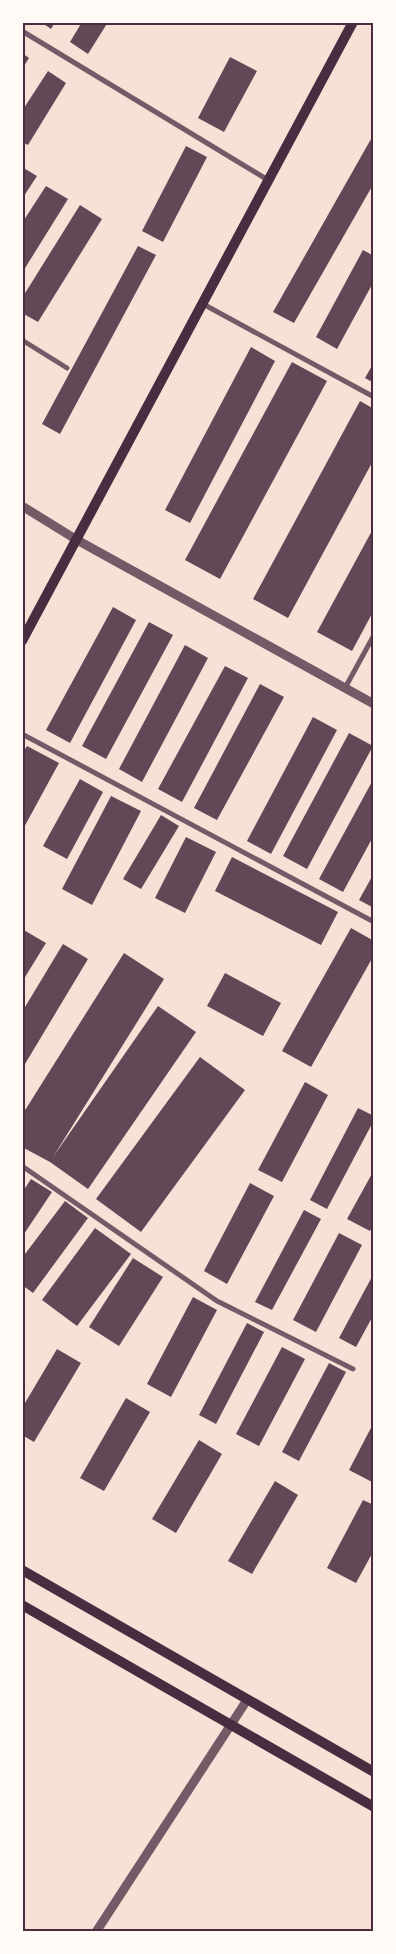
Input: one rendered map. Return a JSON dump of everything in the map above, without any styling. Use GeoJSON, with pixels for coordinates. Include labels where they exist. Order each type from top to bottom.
{"type":"FeatureCollection","features":[{"type":"Feature","properties":{"kind":"main road"},"geometry":{"type":"LineString","coordinates":[[22,641],[353,22]]}},
{"type":"Feature","properties":{"kind":"main road"},"geometry":{"type":"LineString","coordinates":[[22,1570],[374,1772]]}},
{"type":"Feature","properties":{"kind":"main road"},"geometry":{"type":"LineString","coordinates":[[22,1605],[374,1807]]}},
{"type":"Feature","properties":{"kind":"street"},"geometry":{"type":"LineString","coordinates":[[22,32],[269,180]]}},
{"type":"Feature","properties":{"kind":"street"},"geometry":{"type":"LineString","coordinates":[[203,304],[374,397]]}},
{"type":"Feature","properties":{"kind":"street"},"geometry":{"type":"LineString","coordinates":[[22,340],[68,368]]}},
{"type":"Feature","properties":{"kind":"street"},"geometry":{"type":"LineString","coordinates":[[22,506],[77,540],[374,704]]}},
{"type":"Feature","properties":{"kind":"street"},"geometry":{"type":"LineString","coordinates":[[345,688],[374,635]]}},
{"type":"Feature","properties":{"kind":"street"},"geometry":{"type":"LineString","coordinates":[[22,734],[374,922]]}},
{"type":"Feature","properties":{"kind":"street"},"geometry":{"type":"LineString","coordinates":[[22,1166],[217,1301],[353,1369]]}},
{"type":"Feature","properties":{"kind":"street"},"geometry":{"type":"LineString","coordinates":[[96,1932],[247,1700]]}},
{"type":"Feature","properties":{"kind":"building"},"geometry":{"type":"Polygon","coordinates":[[[41,22],[55,22],[51,29],[41,22]]]}},
{"type":"Feature","properties":{"kind":"building"},"geometry":{"type":"Polygon","coordinates":[[[82,22],[108,22],[88,54],[70,42],[82,22]]]}},
{"type":"Feature","properties":{"kind":"building"},"geometry":{"type":"Polygon","coordinates":[[[22,53],[29,58],[22,69],[22,53]]]}},
{"type":"Feature","properties":{"kind":"building"},"geometry":{"type":"Polygon","coordinates":[[[230,57],[257,71],[224,132],[198,118],[230,57]]]}},
{"type":"Feature","properties":{"kind":"building"},"geometry":{"type":"Polygon","coordinates":[[[48,71],[66,83],[28,145],[22,142],[22,111],[48,71]]]}},
{"type":"Feature","properties":{"kind":"building"},"geometry":{"type":"Polygon","coordinates":[[[371,139],[374,140],[374,183],[294,323],[273,312],[371,139]]]}},
{"type":"Feature","properties":{"kind":"building"},"geometry":{"type":"Polygon","coordinates":[[[186,146],[207,157],[163,242],[142,231],[186,146]]]}},
{"type":"Feature","properties":{"kind":"building"},"geometry":{"type":"Polygon","coordinates":[[[22,167],[37,176],[22,199],[22,167]]]}},
{"type":"Feature","properties":{"kind":"building"},"geometry":{"type":"Polygon","coordinates":[[[46,186],[68,199],[22,273],[22,223],[46,186]]]}},
{"type":"Feature","properties":{"kind":"building"},"geometry":{"type":"Polygon","coordinates":[[[80,205],[102,219],[38,322],[22,313],[22,298],[80,205]]]}},
{"type":"Feature","properties":{"kind":"building"},"geometry":{"type":"Polygon","coordinates":[[[138,246],[156,255],[60,434],[42,424],[138,246]]]}},
{"type":"Feature","properties":{"kind":"building"},"geometry":{"type":"Polygon","coordinates":[[[363,250],[374,256],[374,281],[337,349],[316,337],[363,250]]]}},
{"type":"Feature","properties":{"kind":"building"},"geometry":{"type":"Polygon","coordinates":[[[251,347],[275,361],[190,523],[165,510],[251,347]]]}},
{"type":"Feature","properties":{"kind":"building"},"geometry":{"type":"Polygon","coordinates":[[[292,362],[327,381],[220,579],[185,560],[292,362]]]}},
{"type":"Feature","properties":{"kind":"building"},"geometry":{"type":"Polygon","coordinates":[[[374,362],[374,383],[365,378],[374,362]]]}},
{"type":"Feature","properties":{"kind":"building"},"geometry":{"type":"Polygon","coordinates":[[[360,401],[374,409],[374,459],[288,618],[253,599],[360,401]]]}},
{"type":"Feature","properties":{"kind":"building"},"geometry":{"type":"Polygon","coordinates":[[[374,527],[374,610],[352,651],[317,632],[374,527]]]}},
{"type":"Feature","properties":{"kind":"building"},"geometry":{"type":"Polygon","coordinates":[[[113,607],[136,620],[70,743],[46,730],[113,607]]]}},
{"type":"Feature","properties":{"kind":"building"},"geometry":{"type":"Polygon","coordinates":[[[149,622],[173,635],[106,759],[82,746],[149,622]]]}},
{"type":"Feature","properties":{"kind":"building"},"geometry":{"type":"Polygon","coordinates":[[[185,645],[208,658],[142,782],[119,769],[185,645]]]}},
{"type":"Feature","properties":{"kind":"building"},"geometry":{"type":"Polygon","coordinates":[[[225,666],[248,678],[182,802],[158,789],[225,666]]]}},
{"type":"Feature","properties":{"kind":"building"},"geometry":{"type":"Polygon","coordinates":[[[260,684],[284,697],[217,820],[194,808],[260,684]]]}},
{"type":"Feature","properties":{"kind":"building"},"geometry":{"type":"Polygon","coordinates":[[[313,717],[337,730],[271,854],[247,841],[313,717]]]}},
{"type":"Feature","properties":{"kind":"building"},"geometry":{"type":"Polygon","coordinates":[[[349,733],[373,746],[307,869],[283,856],[349,733]]]}},
{"type":"Feature","properties":{"kind":"building"},"geometry":{"type":"Polygon","coordinates":[[[27,746],[59,763],[22,831],[22,754],[27,746]]]}},
{"type":"Feature","properties":{"kind":"building"},"geometry":{"type":"Polygon","coordinates":[[[374,778],[374,835],[343,892],[319,879],[374,778]]]}},
{"type":"Feature","properties":{"kind":"building"},"geometry":{"type":"Polygon","coordinates":[[[80,779],[103,792],[67,859],[43,846],[80,779]]]}},
{"type":"Feature","properties":{"kind":"building"},"geometry":{"type":"Polygon","coordinates":[[[111,796],[141,811],[92,905],[62,889],[111,796]]]}},
{"type":"Feature","properties":{"kind":"building"},"geometry":{"type":"Polygon","coordinates":[[[161,815],[179,826],[141,889],[123,879],[161,815]]]}},
{"type":"Feature","properties":{"kind":"building"},"geometry":{"type":"Polygon","coordinates":[[[186,837],[216,852],[185,913],[155,898],[186,837]]]}},
{"type":"Feature","properties":{"kind":"building"},"geometry":{"type":"Polygon","coordinates":[[[232,857],[338,912],[321,945],[215,891],[232,857]]]}},
{"type":"Feature","properties":{"kind":"building"},"geometry":{"type":"Polygon","coordinates":[[[374,873],[374,908],[359,900],[374,873]]]}},
{"type":"Feature","properties":{"kind":"building"},"geometry":{"type":"Polygon","coordinates":[[[351,928],[374,941],[374,955],[311,1067],[282,1051],[351,928]]]}},
{"type":"Feature","properties":{"kind":"building"},"geometry":{"type":"Polygon","coordinates":[[[22,929],[46,943],[22,982],[22,929]]]}},
{"type":"Feature","properties":{"kind":"building"},"geometry":{"type":"Polygon","coordinates":[[[63,944],[88,959],[22,1069],[22,1012],[63,944]]]}},
{"type":"Feature","properties":{"kind":"building"},"geometry":{"type":"Polygon","coordinates":[[[124,953],[164,979],[53,1157],[158,1006],[196,1032],[88,1189],[50,1162],[22,1147],[22,1115],[124,953]]]}},
{"type":"Feature","properties":{"kind":"building"},"geometry":{"type":"Polygon","coordinates":[[[225,973],[281,1003],[263,1036],[207,1006],[225,973]]]}},
{"type":"Feature","properties":{"kind":"building"},"geometry":{"type":"Polygon","coordinates":[[[200,1057],[245,1090],[141,1232],[96,1199],[200,1057]]]}},
{"type":"Feature","properties":{"kind":"building"},"geometry":{"type":"Polygon","coordinates":[[[305,1082],[328,1095],[282,1182],[258,1170],[305,1082]]]}},
{"type":"Feature","properties":{"kind":"building"},"geometry":{"type":"Polygon","coordinates":[[[358,1108],[374,1116],[374,1120],[327,1209],[310,1200],[358,1108]]]}},
{"type":"Feature","properties":{"kind":"building"},"geometry":{"type":"Polygon","coordinates":[[[374,1170],[374,1224],[370,1231],[347,1219],[374,1170]]]}},
{"type":"Feature","properties":{"kind":"building"},"geometry":{"type":"Polygon","coordinates":[[[31,1179],[52,1192],[22,1237],[22,1193],[31,1179]]]}},
{"type":"Feature","properties":{"kind":"building"},"geometry":{"type":"Polygon","coordinates":[[[250,1183],[274,1196],[227,1284],[204,1271],[250,1183]]]}},
{"type":"Feature","properties":{"kind":"building"},"geometry":{"type":"Polygon","coordinates":[[[65,1201],[88,1218],[33,1293],[22,1285],[22,1258],[65,1201]]]}},
{"type":"Feature","properties":{"kind":"building"},"geometry":{"type":"Polygon","coordinates":[[[304,1210],[321,1219],[272,1310],[255,1302],[304,1210]]]}},
{"type":"Feature","properties":{"kind":"building"},"geometry":{"type":"Polygon","coordinates":[[[95,1228],[131,1254],[77,1326],[42,1300],[95,1228]]]}},
{"type":"Feature","properties":{"kind":"building"},"geometry":{"type":"Polygon","coordinates":[[[339,1233],[362,1245],[316,1332],[293,1320],[339,1233]]]}},
{"type":"Feature","properties":{"kind":"building"},"geometry":{"type":"Polygon","coordinates":[[[133,1258],[163,1277],[119,1346],[89,1327],[133,1258]]]}},
{"type":"Feature","properties":{"kind":"building"},"geometry":{"type":"Polygon","coordinates":[[[374,1273],[374,1314],[356,1347],[339,1338],[374,1273]]]}},
{"type":"Feature","properties":{"kind":"building"},"geometry":{"type":"Polygon","coordinates":[[[193,1297],[217,1310],[171,1397],[147,1384],[193,1297]]]}},
{"type":"Feature","properties":{"kind":"building"},"geometry":{"type":"Polygon","coordinates":[[[247,1323],[264,1332],[216,1424],[199,1415],[247,1323]]]}},
{"type":"Feature","properties":{"kind":"building"},"geometry":{"type":"Polygon","coordinates":[[[282,1347],[305,1359],[259,1446],[236,1434],[282,1347]]]}},
{"type":"Feature","properties":{"kind":"building"},"geometry":{"type":"Polygon","coordinates":[[[57,1349],[81,1363],[34,1442],[22,1435],[22,1408],[57,1349]]]}},
{"type":"Feature","properties":{"kind":"building"},"geometry":{"type":"Polygon","coordinates":[[[329,1363],[346,1372],[299,1461],[282,1452],[329,1363]]]}},
{"type":"Feature","properties":{"kind":"building"},"geometry":{"type":"Polygon","coordinates":[[[126,1398],[150,1412],[104,1491],[80,1478],[126,1398]]]}},
{"type":"Feature","properties":{"kind":"building"},"geometry":{"type":"Polygon","coordinates":[[[374,1422],[374,1483],[349,1470],[374,1422]]]}},
{"type":"Feature","properties":{"kind":"building"},"geometry":{"type":"Polygon","coordinates":[[[199,1440],[222,1454],[176,1533],[152,1519],[199,1440]]]}},
{"type":"Feature","properties":{"kind":"building"},"geometry":{"type":"Polygon","coordinates":[[[275,1481],[298,1495],[252,1574],[228,1561],[275,1481]]]}},
{"type":"Feature","properties":{"kind":"building"},"geometry":{"type":"Polygon","coordinates":[[[363,1500],[374,1505],[374,1550],[356,1583],[327,1568],[363,1500]]]}}]}
